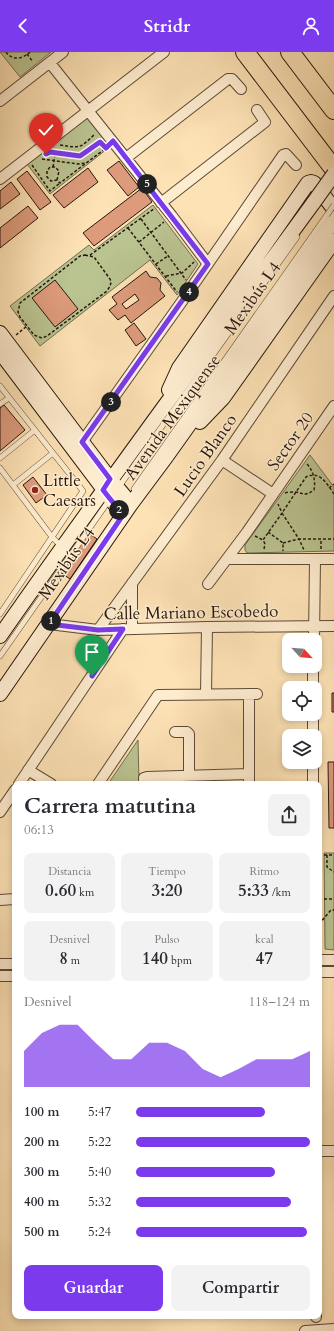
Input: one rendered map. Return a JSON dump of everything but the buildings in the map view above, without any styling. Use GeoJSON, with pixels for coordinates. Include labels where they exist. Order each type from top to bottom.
{"type":"FeatureCollection","features":[{"type":"Feature","properties":{"kind":"highway"},"geometry":{"type":"LineString","coordinates":[[245,52],[334,169]]}},
{"type":"Feature","properties":{"kind":"highway"},"geometry":{"type":"LineString","coordinates":[[290,52],[334,110]]}},
{"type":"Feature","properties":{"kind":"main road","name":"Avenida Mexiquense"},"geometry":{"type":"LineString","coordinates":[[2,630],[62,547],[166,457],[326,210],[334,174]]}},
{"type":"Feature","properties":{"kind":"main road"},"geometry":{"type":"LineString","coordinates":[[158,416],[179,368],[308,183],[311,182],[314,184],[326,210]]}},
{"type":"Feature","properties":{"kind":"main road","name":"Avenida Mexiquense"},"geometry":{"type":"LineString","coordinates":[[0,694],[49,624],[117,500],[158,416],[326,210]]}},
{"type":"Feature","properties":{"kind":"main road"},"geometry":{"type":"LineString","coordinates":[[166,457],[222,398],[334,241]]}},
{"type":"Feature","properties":{"kind":"main road"},"geometry":{"type":"LineString","coordinates":[[2,342],[117,500]]}},
{"type":"Feature","properties":{"kind":"main road"},"geometry":{"type":"LineString","coordinates":[[2,342],[82,442],[117,500]]}},
{"type":"Feature","properties":{"kind":"street"},"geometry":{"type":"LineString","coordinates":[[0,101],[63,52]]}},
{"type":"Feature","properties":{"kind":"street"},"geometry":{"type":"LineString","coordinates":[[0,179],[32,162],[88,110],[164,52]]}},
{"type":"Feature","properties":{"kind":"street"},"geometry":{"type":"LineString","coordinates":[[50,63],[102,128],[109,145],[126,158],[208,264]]}},
{"type":"Feature","properties":{"kind":"street"},"geometry":{"type":"LineString","coordinates":[[126,158],[228,79],[232,79],[241,89]]}},
{"type":"Feature","properties":{"kind":"street"},"geometry":{"type":"LineString","coordinates":[[161,203],[265,122],[257,110]]}},
{"type":"Feature","properties":{"kind":"street"},"geometry":{"type":"LineString","coordinates":[[82,442],[192,288],[283,155],[289,155],[296,165]]}},
{"type":"Feature","properties":{"kind":"street","name":"Lucio Blanco"},"geometry":{"type":"LineString","coordinates":[[98,630],[222,460],[334,296]]}},
{"type":"Feature","properties":{"kind":"street","name":"Sector 20"},"geometry":{"type":"LineString","coordinates":[[208,584],[334,406]]}},
{"type":"Feature","properties":{"kind":"street","name":"Sector 20"},"geometry":{"type":"LineString","coordinates":[[222,460],[273,494]]}},
{"type":"Feature","properties":{"kind":"street"},"geometry":{"type":"LineString","coordinates":[[227,559],[334,559]]}},
{"type":"Feature","properties":{"kind":"street"},"geometry":{"type":"LineString","coordinates":[[312,559],[314,633]]}},
{"type":"Feature","properties":{"kind":"street"},"geometry":{"type":"LineString","coordinates":[[21,781],[128,629],[132,583]]}},
{"type":"Feature","properties":{"kind":"street","name":"Calle Mariano Escobedo"},"geometry":{"type":"LineString","coordinates":[[49,624],[98,630],[207,626],[334,626]]}},
{"type":"Feature","properties":{"kind":"street"},"geometry":{"type":"LineString","coordinates":[[206,694],[207,626]]}},
{"type":"Feature","properties":{"kind":"street"},"geometry":{"type":"LineString","coordinates":[[100,781],[158,695],[253,694],[249,779],[188,776],[146,776],[144,781]]}},
{"type":"Feature","properties":{"kind":"street"},"geometry":{"type":"LineString","coordinates":[[175,732],[187,732],[189,734],[188,776]]}},
{"type":"Feature","properties":{"kind":"street"},"geometry":{"type":"LineString","coordinates":[[313,769],[313,781]]}},
{"type":"Feature","properties":{"kind":"street"},"geometry":{"type":"LineString","coordinates":[[28,770],[46,781]]}},
{"type":"Feature","properties":{"kind":"street"},"geometry":{"type":"LineString","coordinates":[[0,812],[12,794]]}},
{"type":"Feature","properties":{"kind":"street"},"geometry":{"type":"LineString","coordinates":[[0,900],[12,899]]}},
{"type":"Feature","properties":{"kind":"street"},"geometry":{"type":"LineString","coordinates":[[322,960],[334,960]]}},
{"type":"Feature","properties":{"kind":"street"},"geometry":{"type":"LineString","coordinates":[[0,964],[12,964]]}},
{"type":"Feature","properties":{"kind":"street"},"geometry":{"type":"LineString","coordinates":[[322,972],[334,972]]}},
{"type":"Feature","properties":{"kind":"street"},"geometry":{"type":"LineString","coordinates":[[0,976],[12,976]]}},
{"type":"Feature","properties":{"kind":"street"},"geometry":{"type":"LineString","coordinates":[[322,1151],[334,1151]]}},
{"type":"Feature","properties":{"kind":"street"},"geometry":{"type":"LineString","coordinates":[[305,1331],[334,1330]]}},
{"type":"Feature","properties":{"kind":"lane","name":"Mexibús L4"},"geometry":{"type":"LineString","coordinates":[[326,210],[330,190]]}},
{"type":"Feature","properties":{"kind":"lane","name":"Mexibús L4"},"geometry":{"type":"LineString","coordinates":[[0,656],[117,500],[326,210],[334,205]]}},
{"type":"Feature","properties":{"kind":"lane","name":"Mexibús L4"},"geometry":{"type":"LineString","coordinates":[[117,500],[300,233]]}},
{"type":"Feature","properties":{"kind":"lane"},"geometry":{"type":"LineString","coordinates":[[0,386],[83,491],[0,614]]}},
{"type":"Feature","properties":{"kind":"lane"},"geometry":{"type":"LineString","coordinates":[[0,404],[9,398]]}},
{"type":"Feature","properties":{"kind":"lane"},"geometry":{"type":"LineString","coordinates":[[0,458],[35,430]]}},
{"type":"Feature","properties":{"kind":"lane"},"geometry":{"type":"LineString","coordinates":[[13,485],[53,453]]}},
{"type":"Feature","properties":{"kind":"lane"},"geometry":{"type":"LineString","coordinates":[[0,468],[52,537],[62,547]]}},
{"type":"Feature","properties":{"kind":"lane","name":"Mexibús L4"},"geometry":{"type":"LineString","coordinates":[[92,549],[101,537]]}},
{"type":"Feature","properties":{"kind":"path"},"geometry":{"type":"LineString","coordinates":[[6,52],[8,55],[19,58],[25,57],[30,52]]}},
{"type":"Feature","properties":{"kind":"path"},"geometry":{"type":"LineString","coordinates":[[53,167],[56,144],[77,148],[82,146],[102,128]]}},
{"type":"Feature","properties":{"kind":"path"},"geometry":{"type":"LineString","coordinates":[[86,163],[78,164],[40,159],[50,152],[80,156],[100,142],[109,145]]}},
{"type":"Feature","properties":{"kind":"path"},"geometry":{"type":"LineString","coordinates":[[32,162],[50,191],[109,145]]}},
{"type":"Feature","properties":{"kind":"path"},"geometry":{"type":"LineString","coordinates":[[53,167],[50,167],[47,171],[47,176],[51,181],[57,180]]}},
{"type":"Feature","properties":{"kind":"path"},"geometry":{"type":"LineString","coordinates":[[53,167],[59,171],[57,180],[60,184]]}},
{"type":"Feature","properties":{"kind":"path"},"geometry":{"type":"LineString","coordinates":[[90,256],[161,203]]}},
{"type":"Feature","properties":{"kind":"path"},"geometry":{"type":"LineString","coordinates":[[139,242],[172,216]]}},
{"type":"Feature","properties":{"kind":"path"},"geometry":{"type":"LineString","coordinates":[[141,219],[192,288]]}},
{"type":"Feature","properties":{"kind":"path"},"geometry":{"type":"LineString","coordinates":[[128,228],[183,300]]}},
{"type":"Feature","properties":{"kind":"path"},"geometry":{"type":"LineString","coordinates":[[156,264],[168,255]]}},
{"type":"Feature","properties":{"kind":"path"},"geometry":{"type":"LineString","coordinates":[[80,256],[94,257],[110,279],[111,282],[107,291],[48,336],[42,338],[34,335],[26,326],[18,312],[20,303],[80,256]]}},
{"type":"Feature","properties":{"kind":"path"},"geometry":{"type":"LineString","coordinates":[[166,276],[182,273],[201,256]]}},
{"type":"Feature","properties":{"kind":"path"},"geometry":{"type":"LineString","coordinates":[[2,342],[26,326]]}},
{"type":"Feature","properties":{"kind":"path"},"geometry":{"type":"LineString","coordinates":[[296,492],[303,495],[309,493],[314,490],[315,484],[311,468],[299,456]]}},
{"type":"Feature","properties":{"kind":"path"},"geometry":{"type":"LineString","coordinates":[[262,559],[265,544],[263,540],[306,477],[313,475],[320,477],[334,494]]}},
{"type":"Feature","properties":{"kind":"path"},"geometry":{"type":"LineString","coordinates":[[329,488],[334,484]]}},
{"type":"Feature","properties":{"kind":"path"},"geometry":{"type":"LineString","coordinates":[[273,494],[282,512],[312,559]]}},
{"type":"Feature","properties":{"kind":"path"},"geometry":{"type":"LineString","coordinates":[[268,532],[283,543]]}},
{"type":"Feature","properties":{"kind":"path"},"geometry":{"type":"LineString","coordinates":[[283,543],[299,539],[334,539]]}},
{"type":"Feature","properties":{"kind":"path"},"geometry":{"type":"LineString","coordinates":[[283,543],[284,559]]}},
{"type":"Feature","properties":{"kind":"path"},"geometry":{"type":"LineString","coordinates":[[322,855],[334,855]]}},
{"type":"Feature","properties":{"kind":"path"},"geometry":{"type":"LineString","coordinates":[[327,855],[327,867],[334,872]]}},
{"type":"Feature","properties":{"kind":"path"},"geometry":{"type":"LineString","coordinates":[[322,899],[334,899]]}},
{"type":"Feature","properties":{"kind":"path"},"geometry":{"type":"LineString","coordinates":[[322,920],[331,910],[334,910]]}},
{"type":"Feature","properties":{"kind":"green space"},"geometry":{"type":"Polygon","coordinates":[[[0,52],[51,52],[20,77],[0,52]]]}},
{"type":"Feature","properties":{"kind":"green space"},"geometry":{"type":"Polygon","coordinates":[[[89,116],[112,145],[50,194],[27,164],[89,116]]]}},
{"type":"Feature","properties":{"kind":"green space"},"geometry":{"type":"Polygon","coordinates":[[[153,205],[198,264],[177,295],[150,260],[40,346],[10,306],[89,245],[94,250],[153,205]]]}},
{"type":"Feature","properties":{"kind":"green space"},"geometry":{"type":"Polygon","coordinates":[[[310,455],[334,487],[334,551],[247,553],[245,550],[245,545],[310,455]]]}},
{"type":"Feature","properties":{"kind":"green space"},"geometry":{"type":"Polygon","coordinates":[[[138,740],[139,781],[110,781],[138,740]]]}},
{"type":"Feature","properties":{"kind":"green space"},"geometry":{"type":"Polygon","coordinates":[[[324,853],[334,853],[334,950],[325,949],[324,853]]]}},
{"type":"Feature","properties":{"kind":"place","name":"Little Caesars"},"geometry":{"type":"Point","coordinates":[35,490]}},
{"type":"Feature","properties":{"kind":"route"},"geometry":{"type":"LineString","coordinates":[[46,154],[50,152],[80,156],[85,154],[100,142],[106,148],[113,141],[208,264],[82,442],[110,479],[103,490],[123,515],[49,624],[98,630],[123,629],[92,676]]}}]}
